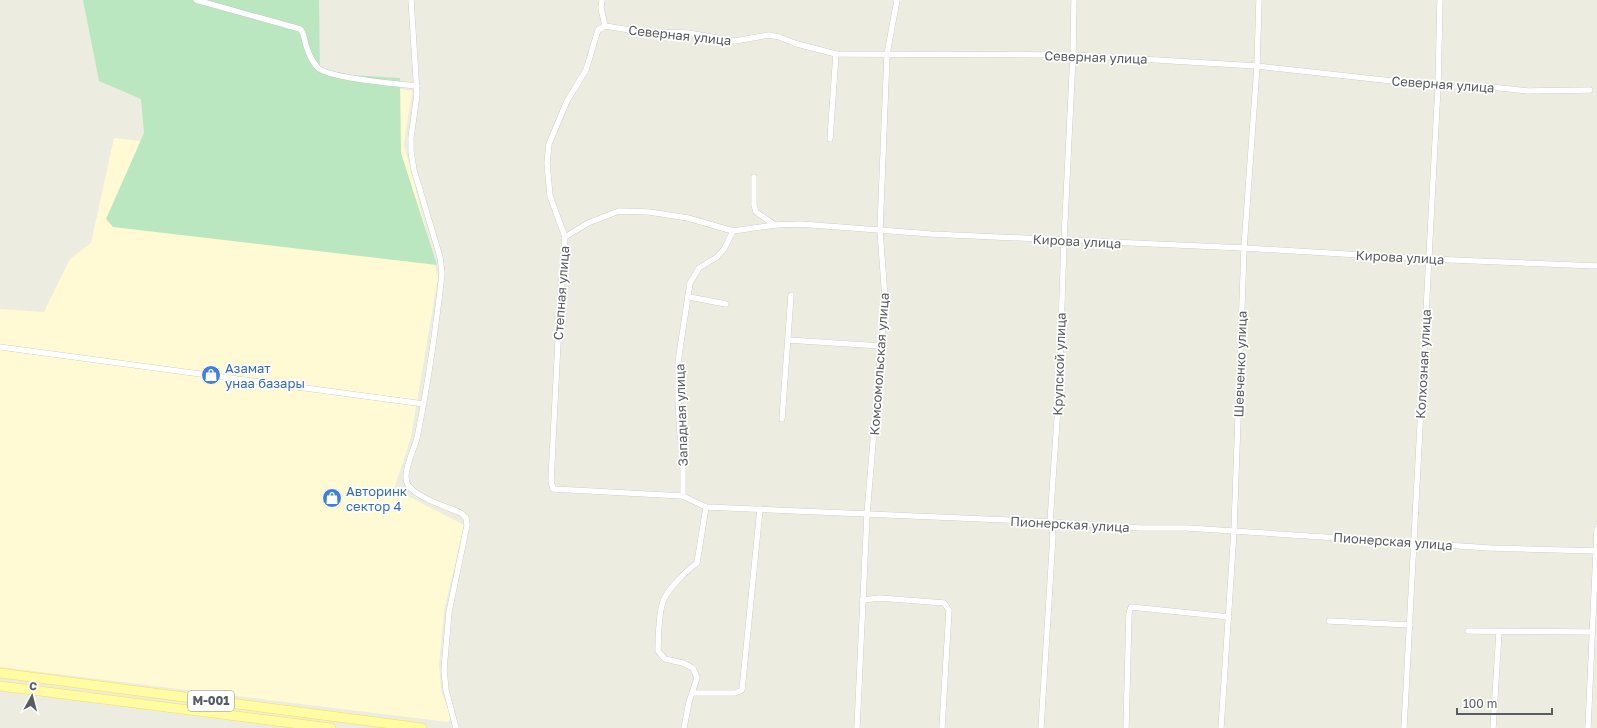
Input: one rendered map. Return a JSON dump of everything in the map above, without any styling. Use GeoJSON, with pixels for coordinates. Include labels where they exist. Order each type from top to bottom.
{"type":"FeatureCollection","features":[{"type":"Feature","properties":{"kind":"main road","name":"M-001"},"geometry":{"type":"LineString","coordinates":[[0,673],[422,728]]}},
{"type":"Feature","properties":{"kind":"main road","name":"M-001"},"geometry":{"type":"LineString","coordinates":[[0,686],[331,728]]}},
{"type":"Feature","properties":{"kind":"street"},"geometry":{"type":"LineString","coordinates":[[196,0],[300,28],[304,34],[305,44],[318,70],[340,76],[417,86]]}},
{"type":"Feature","properties":{"kind":"street"},"geometry":{"type":"LineString","coordinates":[[411,0],[417,86],[411,138],[411,152],[414,170],[440,257],[442,273],[424,404],[415,445],[405,477],[407,484],[413,491],[426,499],[461,514],[466,518],[467,525],[449,612],[444,670],[446,690],[456,728]]}},
{"type":"Feature","properties":{"kind":"street"},"geometry":{"type":"LineString","coordinates":[[602,0],[600,8],[605,26]]}},
{"type":"Feature","properties":{"kind":"street","name":"Комсомольская улица"},"geometry":{"type":"LineString","coordinates":[[857,728],[867,514],[885,299],[880,230],[887,54],[897,0]]}},
{"type":"Feature","properties":{"kind":"street","name":"Крупской улица"},"geometry":{"type":"LineString","coordinates":[[1041,728],[1053,535],[1050,522],[1059,391],[1074,0]]}},
{"type":"Feature","properties":{"kind":"street","name":"Шевченко улица"},"geometry":{"type":"LineString","coordinates":[[1221,728],[1234,531],[1244,248],[1257,66],[1259,0]]}},
{"type":"Feature","properties":{"kind":"street","name":"Колхозная улица"},"geometry":{"type":"LineString","coordinates":[[1404,728],[1438,86],[1440,0]]}},
{"type":"Feature","properties":{"kind":"street","name":"Северная улица"},"geometry":{"type":"LineString","coordinates":[[605,26],[643,32],[688,33],[734,41],[770,35],[836,54],[1073,55],[1257,66],[1438,86],[1481,86],[1528,91],[1590,90]]}},
{"type":"Feature","properties":{"kind":"street","name":"Степная улица"},"geometry":{"type":"LineString","coordinates":[[551,481],[560,301],[565,238],[550,196],[547,163],[549,144],[567,101],[586,70],[598,30],[605,26]]}},
{"type":"Feature","properties":{"kind":"street"},"geometry":{"type":"LineString","coordinates":[[830,139],[836,54]]}},
{"type":"Feature","properties":{"kind":"street"},"geometry":{"type":"LineString","coordinates":[[754,177],[754,205],[756,212],[775,225]]}},
{"type":"Feature","properties":{"kind":"street","name":"Кирова улица"},"geometry":{"type":"LineString","coordinates":[[565,238],[588,223],[619,211],[649,212],[688,218],[733,231],[775,225],[800,224],[930,234],[1597,266]]}},
{"type":"Feature","properties":{"kind":"street","name":"Западная улица"},"geometry":{"type":"LineString","coordinates":[[683,496],[683,455],[678,400],[678,362],[690,283],[699,268],[717,257],[724,249],[733,231]]}},
{"type":"Feature","properties":{"kind":"street"},"geometry":{"type":"LineString","coordinates":[[782,420],[791,295]]}},
{"type":"Feature","properties":{"kind":"street"},"geometry":{"type":"LineString","coordinates":[[689,297],[726,304]]}},
{"type":"Feature","properties":{"kind":"street"},"geometry":{"type":"LineString","coordinates":[[788,340],[881,346]]}},
{"type":"Feature","properties":{"kind":"street"},"geometry":{"type":"LineString","coordinates":[[0,347],[424,404]]}},
{"type":"Feature","properties":{"kind":"street","name":"Пионерская улица"},"geometry":{"type":"LineString","coordinates":[[551,481],[553,489],[683,496],[706,507],[1050,522],[1140,528],[1187,528],[1490,548],[1596,551]]}},
{"type":"Feature","properties":{"kind":"street"},"geometry":{"type":"LineString","coordinates":[[684,728],[697,678],[693,668],[683,663],[666,659],[658,651],[659,628],[663,600],[688,570],[697,562],[706,507]]}},
{"type":"Feature","properties":{"kind":"street"},"geometry":{"type":"LineString","coordinates":[[692,693],[735,693],[742,690],[760,509]]}},
{"type":"Feature","properties":{"kind":"street"},"geometry":{"type":"LineString","coordinates":[[1588,728],[1597,529]]}},
{"type":"Feature","properties":{"kind":"street"},"geometry":{"type":"LineString","coordinates":[[862,600],[880,598],[944,603],[949,610],[942,728]]}},
{"type":"Feature","properties":{"kind":"street"},"geometry":{"type":"LineString","coordinates":[[1126,728],[1131,607],[1229,617]]}},
{"type":"Feature","properties":{"kind":"street"},"geometry":{"type":"LineString","coordinates":[[1329,621],[1410,625]]}},
{"type":"Feature","properties":{"kind":"street"},"geometry":{"type":"LineString","coordinates":[[1468,631],[1592,632]]}},
{"type":"Feature","properties":{"kind":"street"},"geometry":{"type":"LineString","coordinates":[[1493,728],[1499,632]]}},
{"type":"Feature","properties":{"kind":"shaded area","name":"Азамат унаа базары"},"geometry":{"type":"Polygon","coordinates":[[[253,62],[412,91],[404,144],[438,277],[411,437],[394,489],[464,525],[444,611],[439,664],[441,691],[451,716],[448,722],[0,667],[0,309],[44,312],[70,259],[91,243],[114,138],[234,151],[253,62]]]}},
{"type":"Feature","properties":{"kind":"green space"},"geometry":{"type":"Polygon","coordinates":[[[83,0],[319,0],[320,73],[400,78],[401,153],[437,265],[113,227],[106,219],[144,133],[141,99],[99,81],[83,0]]]}},
{"type":"Feature","properties":{"kind":"place","name":"Азамат унаа базары"},"geometry":{"type":"Point","coordinates":[211,375]}},
{"type":"Feature","properties":{"kind":"place","name":"Авторинк сектор 4"},"geometry":{"type":"Point","coordinates":[332,498]}}]}
